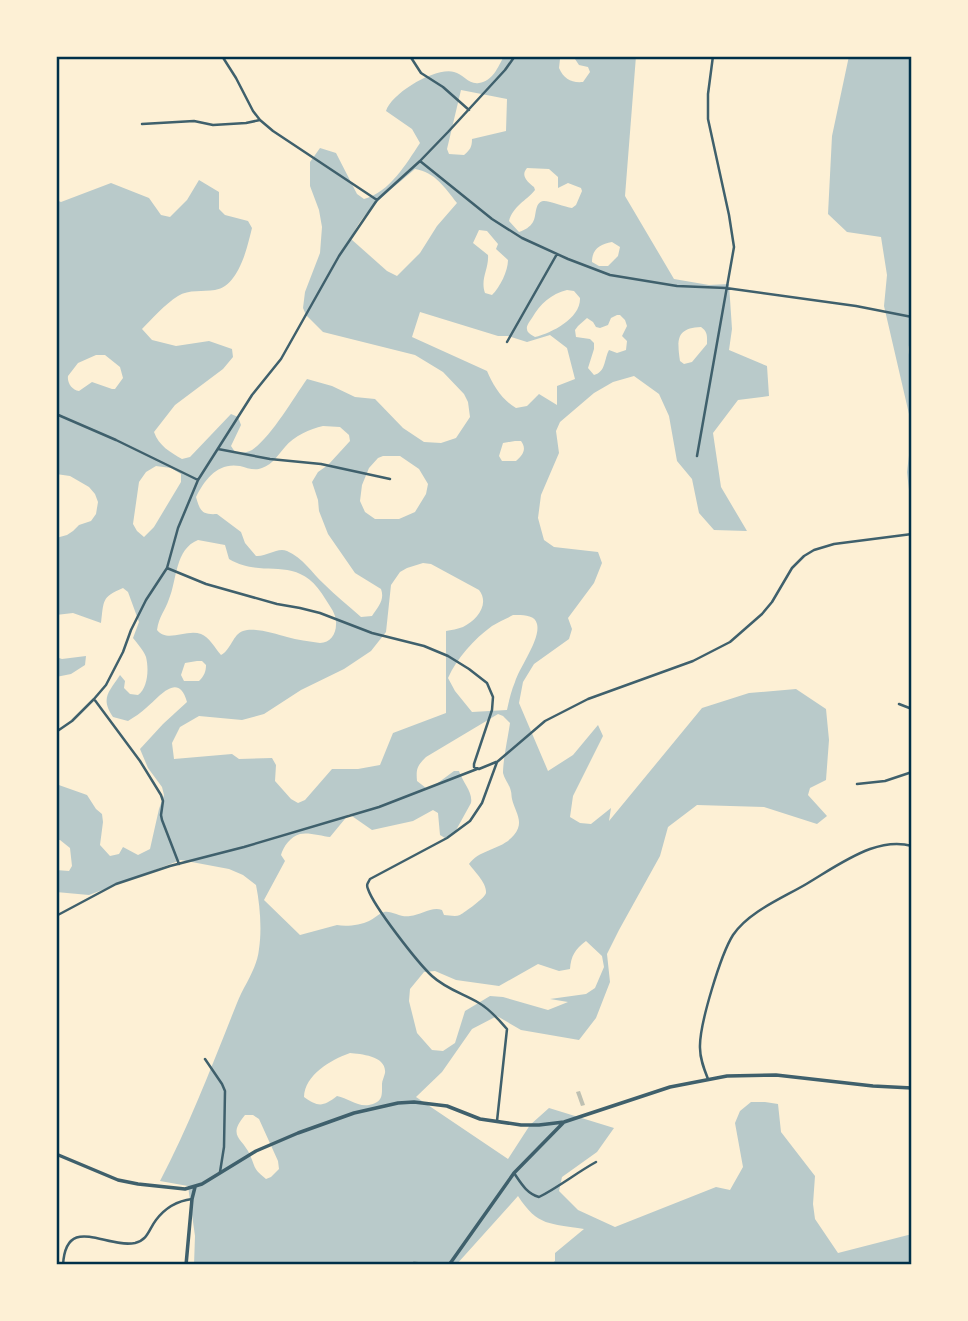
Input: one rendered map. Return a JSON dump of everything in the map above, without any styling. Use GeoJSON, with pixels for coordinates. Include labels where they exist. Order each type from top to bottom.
{"type":"FeatureCollection","features":[{"type":"Feature","properties":{"kind":"street"},"geometry":{"type":"LineString","coordinates":[[222,56],[260,120],[377,200]]}},
{"type":"Feature","properties":{"kind":"street"},"geometry":{"type":"LineString","coordinates":[[410,56],[421,73],[443,87],[469,110]]}},
{"type":"Feature","properties":{"kind":"street"},"geometry":{"type":"LineString","coordinates":[[56,732],[72,721],[94,699],[112,674],[146,600],[167,568],[178,528],[198,480],[252,395],[281,359],[325,279],[377,200],[420,161],[469,110],[515,56]]}},
{"type":"Feature","properties":{"kind":"street"},"geometry":{"type":"LineString","coordinates":[[697,456],[734,241],[708,119],[713,56]]}},
{"type":"Feature","properties":{"kind":"street"},"geometry":{"type":"LineString","coordinates":[[142,124],[194,121],[212,125],[260,120]]}},
{"type":"Feature","properties":{"kind":"street"},"geometry":{"type":"LineString","coordinates":[[420,161],[492,219],[522,238],[610,275],[677,286],[726,288],[856,306],[912,317]]}},
{"type":"Feature","properties":{"kind":"street"},"geometry":{"type":"LineString","coordinates":[[507,342],[557,254]]}},
{"type":"Feature","properties":{"kind":"street"},"geometry":{"type":"LineString","coordinates":[[56,414],[198,480]]}},
{"type":"Feature","properties":{"kind":"street"},"geometry":{"type":"LineString","coordinates":[[218,449],[321,464],[390,479]]}},
{"type":"Feature","properties":{"kind":"street"},"geometry":{"type":"LineString","coordinates":[[56,916],[116,884],[367,811],[497,762],[545,720],[588,699],[693,661],[730,642],[762,614],[792,568],[814,550],[834,544],[912,534]]}},
{"type":"Feature","properties":{"kind":"street"},"geometry":{"type":"LineString","coordinates":[[167,568],[206,584],[320,613],[372,632],[424,646],[470,669],[487,683],[494,697],[474,764],[477,769]]}},
{"type":"Feature","properties":{"kind":"street"},"geometry":{"type":"LineString","coordinates":[[94,699],[140,761],[161,795],[162,820],[179,864]]}},
{"type":"Feature","properties":{"kind":"street"},"geometry":{"type":"LineString","coordinates":[[900,704],[912,709]]}},
{"type":"Feature","properties":{"kind":"street"},"geometry":{"type":"LineString","coordinates":[[497,762],[482,803],[470,821],[447,838],[377,874],[367,883],[368,890],[387,919],[433,977],[480,1003],[507,1029],[498,1122]]}},
{"type":"Feature","properties":{"kind":"street"},"geometry":{"type":"LineString","coordinates":[[857,784],[885,781],[912,772]]}},
{"type":"Feature","properties":{"kind":"street"},"geometry":{"type":"LineString","coordinates":[[708,1079],[701,1055],[701,1035],[719,966],[737,930],[777,900],[867,850],[894,844],[912,846]]}},
{"type":"Feature","properties":{"kind":"street"},"geometry":{"type":"LineString","coordinates":[[205,1059],[225,1091],[220,1174]]}},
{"type":"Feature","properties":{"kind":"street"},"geometry":{"type":"LineString","coordinates":[[56,1154],[118,1180],[177,1189],[195,1188],[257,1152],[298,1133],[354,1113],[398,1103],[447,1105],[480,1119],[522,1125],[565,1122],[670,1087],[739,1075],[912,1088]]}},
{"type":"Feature","properties":{"kind":"street"},"geometry":{"type":"LineString","coordinates":[[406,1265],[449,1265],[514,1173],[565,1122]]}},
{"type":"Feature","properties":{"kind":"street"},"geometry":{"type":"LineString","coordinates":[[514,1173],[532,1195],[539,1197],[596,1162]]}},
{"type":"Feature","properties":{"kind":"street"},"geometry":{"type":"LineString","coordinates":[[186,1265],[195,1188]]}},
{"type":"Feature","properties":{"kind":"street"},"geometry":{"type":"LineString","coordinates":[[63,1265],[63,1252],[69,1242],[80,1236],[92,1236],[123,1244],[138,1242],[145,1238],[153,1223],[168,1207],[181,1200],[192,1199]]}},
{"type":"Feature","properties":{"kind":"shaded area"},"geometry":{"type":"Polygon","coordinates":[[[504,56],[564,56],[560,59],[561,72],[571,81],[583,82],[590,72],[588,67],[579,65],[573,56],[636,56],[625,196],[674,279],[709,285],[729,284],[732,329],[729,350],[767,366],[769,396],[738,400],[713,433],[721,487],[747,531],[714,530],[699,513],[692,479],[677,461],[669,416],[659,394],[634,376],[613,382],[594,393],[560,422],[556,431],[559,453],[541,495],[538,518],[544,540],[554,547],[598,552],[602,563],[594,583],[568,618],[572,629],[569,639],[534,664],[523,682],[519,703],[548,771],[573,755],[598,725],[603,736],[573,796],[570,817],[580,823],[591,824],[611,808],[609,821],[702,708],[749,693],[796,689],[826,709],[829,740],[826,780],[810,788],[808,795],[827,816],[817,824],[764,807],[697,805],[668,827],[660,856],[607,954],[610,982],[596,1018],[579,1040],[521,1030],[497,1016],[472,1029],[442,1072],[416,1097],[508,1159],[530,1125],[549,1108],[614,1128],[597,1152],[562,1177],[559,1191],[578,1210],[615,1227],[716,1187],[730,1190],[743,1167],[735,1123],[740,1111],[751,1102],[778,1104],[781,1132],[815,1176],[815,1219],[838,1253],[912,1234],[912,1265],[550,1265],[555,1261],[555,1253],[584,1229],[546,1222],[532,1213],[518,1196],[456,1265],[194,1265],[195,1236],[188,1186],[160,1181],[256,963],[260,925],[256,885],[229,869],[181,860],[89,895],[56,892],[56,870],[69,871],[72,866],[70,848],[56,840],[56,784],[87,795],[102,814],[100,845],[110,856],[119,854],[123,847],[138,855],[150,849],[164,795],[140,749],[187,702],[183,693],[173,687],[128,721],[113,717],[109,710],[108,695],[120,675],[125,681],[124,688],[130,694],[138,695],[147,678],[146,657],[133,638],[139,622],[128,592],[123,588],[107,597],[101,623],[73,613],[56,615],[56,538],[67,535],[79,525],[91,521],[96,514],[98,502],[89,487],[70,476],[56,474],[56,200],[61,202],[111,183],[149,198],[161,215],[170,217],[187,200],[199,180],[219,192],[219,209],[225,215],[248,221],[252,228],[241,265],[230,281],[215,290],[178,296],[142,329],[152,340],[176,346],[209,341],[232,349],[233,357],[223,369],[175,405],[154,432],[162,445],[173,454],[182,459],[190,457],[231,414],[238,417],[241,425],[231,446],[235,452],[252,450],[274,427],[307,379],[332,386],[355,397],[375,399],[403,428],[424,442],[441,443],[456,438],[470,417],[464,394],[443,372],[415,355],[323,332],[306,315],[303,308],[305,292],[320,253],[322,227],[310,186],[310,162],[320,148],[336,153],[357,194],[364,199],[373,195],[389,184],[420,143],[412,129],[386,111],[396,97],[415,83],[436,73],[454,72],[472,82],[484,82],[494,73],[504,56]],[[461,90],[447,149],[449,154],[464,155],[472,144],[472,139],[506,131],[507,99],[461,90]],[[527,168],[525,176],[535,190],[517,208],[509,221],[519,232],[532,224],[540,202],[572,208],[582,191],[581,188],[568,183],[558,188],[558,177],[549,169],[527,168]],[[415,169],[362,219],[351,239],[387,271],[397,276],[420,253],[437,226],[457,203],[434,177],[415,169]],[[479,230],[473,243],[488,255],[484,288],[485,293],[492,295],[503,279],[508,260],[496,249],[498,244],[487,231],[479,230]],[[612,242],[600,246],[593,254],[592,262],[599,266],[608,266],[618,256],[620,247],[612,242]],[[567,290],[546,300],[527,326],[528,332],[535,337],[557,328],[571,318],[580,298],[574,291],[567,290]],[[420,312],[412,337],[487,371],[502,396],[516,408],[527,406],[539,394],[557,405],[557,386],[575,379],[567,348],[550,335],[527,342],[420,312]],[[620,315],[611,318],[608,325],[600,328],[587,318],[575,330],[576,337],[590,339],[594,343],[588,368],[594,375],[603,368],[609,350],[617,353],[626,350],[627,341],[622,336],[627,326],[620,315]],[[701,327],[693,328],[680,336],[680,361],[684,364],[692,362],[707,344],[706,332],[701,327]],[[96,355],[78,363],[68,376],[69,384],[79,391],[92,382],[115,389],[123,378],[120,367],[105,355],[96,355]],[[323,426],[302,433],[262,468],[232,465],[213,473],[196,497],[199,506],[205,513],[217,514],[241,532],[245,543],[256,556],[279,550],[293,554],[361,617],[372,616],[381,600],[381,589],[355,573],[328,534],[312,482],[318,472],[350,441],[349,435],[340,427],[323,426]],[[521,441],[503,443],[499,456],[502,461],[518,459],[524,449],[521,441]],[[383,456],[369,468],[362,485],[360,501],[365,512],[375,519],[399,519],[415,512],[426,494],[428,484],[419,469],[400,456],[383,456]],[[156,466],[146,472],[139,482],[133,524],[144,537],[154,527],[181,482],[181,474],[171,468],[156,466]],[[198,540],[190,544],[181,558],[172,591],[158,625],[157,630],[161,634],[204,635],[221,655],[237,635],[248,630],[320,643],[334,635],[336,621],[333,612],[315,585],[304,576],[293,571],[243,565],[229,559],[225,545],[198,540]],[[423,563],[407,568],[400,572],[391,585],[386,632],[371,651],[264,714],[242,720],[199,716],[180,727],[172,743],[174,759],[232,754],[239,759],[272,758],[276,765],[275,781],[298,803],[305,800],[332,769],[358,769],[380,765],[393,733],[446,713],[446,631],[463,627],[473,620],[482,606],[482,595],[479,590],[431,564],[423,563]],[[513,615],[492,626],[461,656],[448,678],[472,712],[507,710],[517,676],[536,637],[536,621],[524,615],[513,615]],[[202,661],[185,663],[181,675],[184,681],[199,681],[206,665],[202,661]],[[498,714],[426,757],[417,771],[417,781],[426,788],[431,788],[454,771],[459,771],[471,795],[471,803],[455,832],[445,838],[440,835],[438,813],[433,810],[413,821],[372,830],[349,814],[330,837],[307,833],[294,837],[281,855],[285,861],[264,900],[300,935],[337,925],[362,924],[384,912],[407,916],[438,909],[442,910],[444,915],[458,916],[485,895],[480,877],[469,864],[479,855],[509,840],[519,826],[511,790],[503,773],[510,723],[498,714]],[[586,941],[574,953],[570,969],[559,971],[538,964],[499,986],[456,980],[435,971],[424,972],[410,989],[409,1001],[417,1033],[432,1050],[443,1051],[455,1043],[465,1011],[490,996],[548,1010],[568,1002],[550,999],[586,994],[595,988],[604,967],[602,956],[586,941]],[[350,1053],[320,1069],[305,1089],[304,1097],[313,1103],[324,1104],[337,1096],[360,1105],[369,1105],[381,1098],[385,1067],[378,1059],[350,1053]],[[245,1115],[237,1128],[238,1136],[255,1168],[266,1179],[279,1169],[259,1119],[253,1115],[245,1115]]]}},
{"type":"Feature","properties":{"kind":"shaded area"},"geometry":{"type":"Polygon","coordinates":[[[849,56],[912,56],[912,334],[909,351],[912,427],[884,306],[887,275],[881,237],[847,232],[828,214],[832,136],[849,56]]]}},
{"type":"Feature","properties":{"kind":"shaded area"},"geometry":{"type":"Polygon","coordinates":[[[912,430],[912,500],[907,472],[912,430]]]}},
{"type":"Feature","properties":{"kind":"shaded area"},"geometry":{"type":"Polygon","coordinates":[[[86,656],[85,665],[71,674],[56,677],[56,657],[62,659],[86,656]]]}},
{"type":"Feature","properties":{"kind":"building"},"geometry":{"type":"Polygon","coordinates":[[[580,1091],[585,1105],[581,1106],[576,1092],[580,1091]]]}}]}
